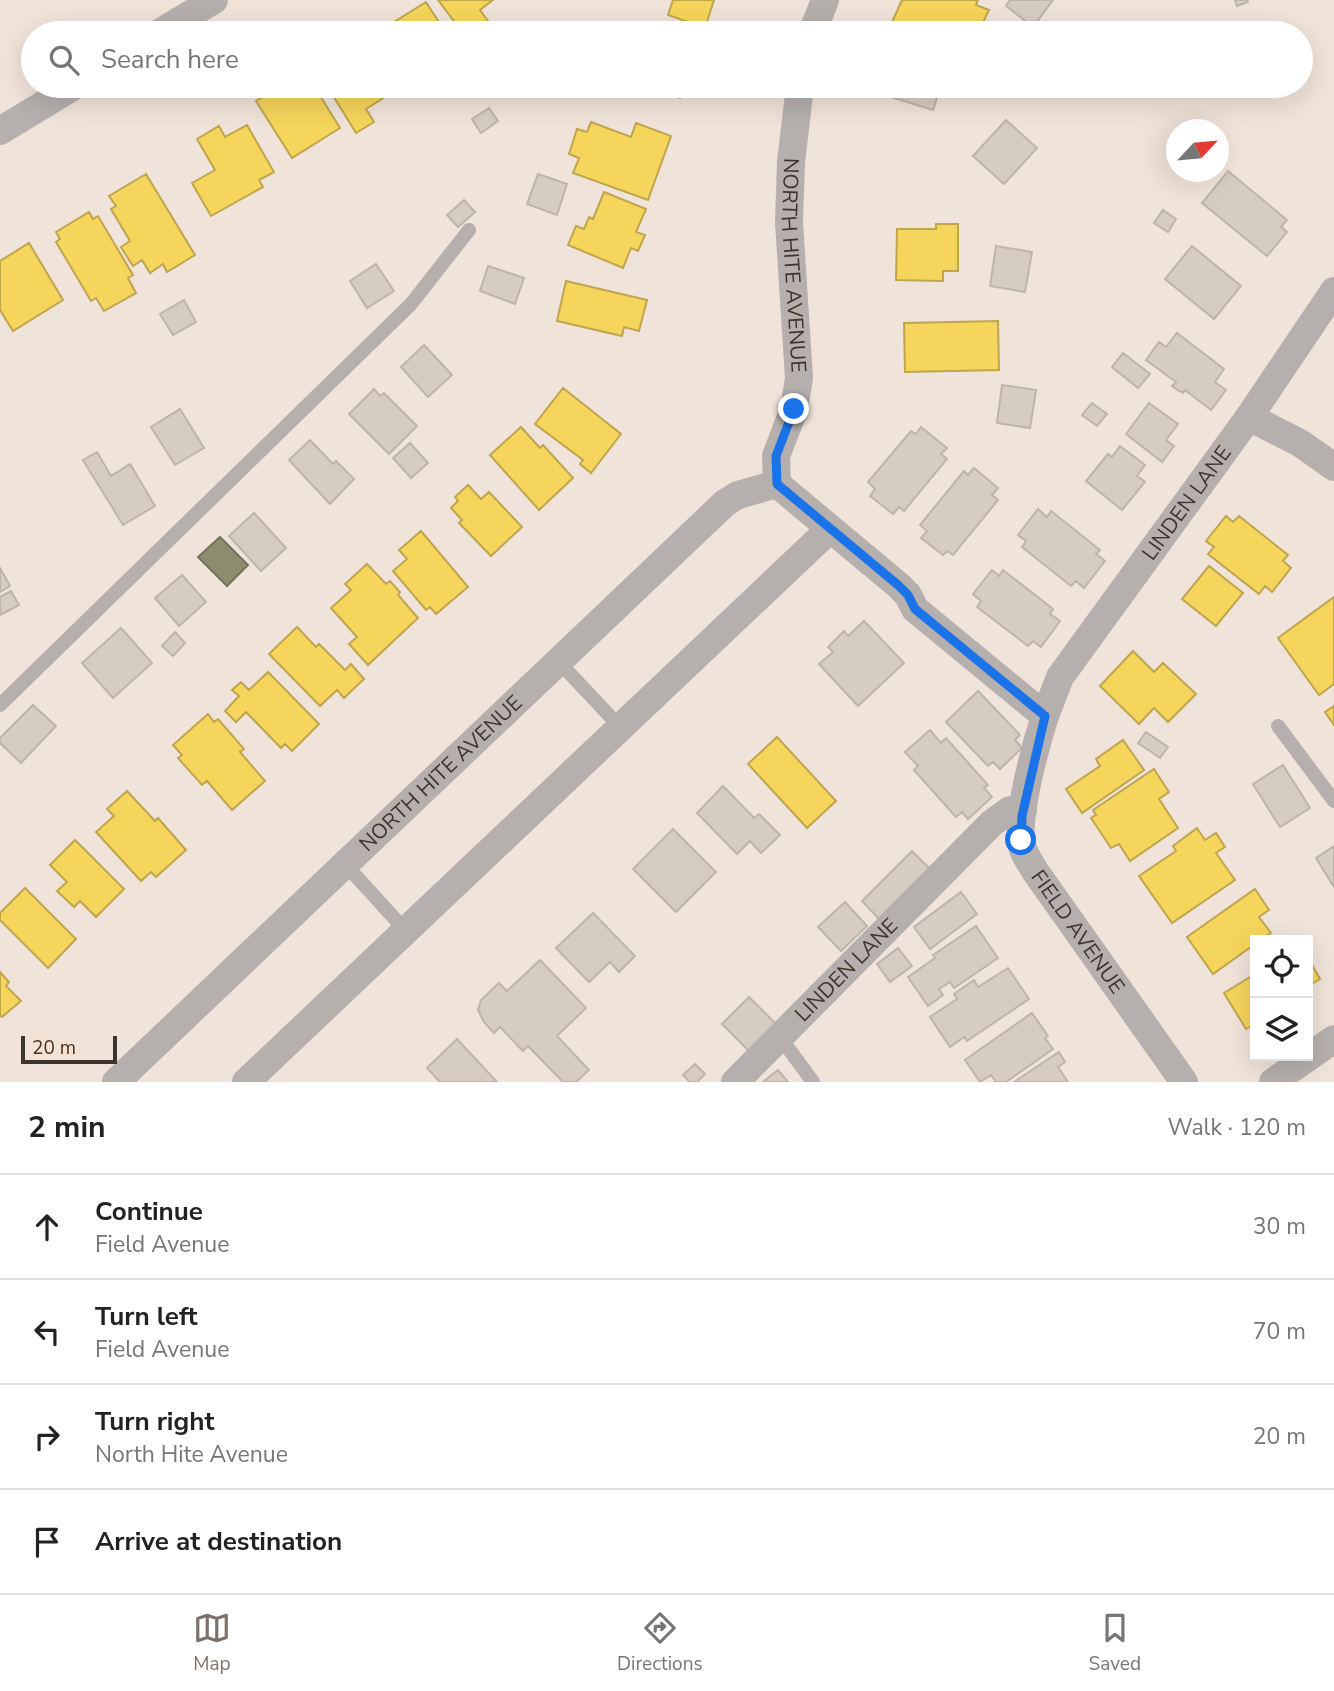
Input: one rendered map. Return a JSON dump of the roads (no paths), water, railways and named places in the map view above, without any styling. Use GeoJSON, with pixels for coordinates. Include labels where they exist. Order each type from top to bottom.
{"type":"FeatureCollection","features":[{"type":"Feature","properties":{"kind":"street"},"geometry":{"type":"LineString","coordinates":[[179,21],[214,0]]}},
{"type":"Feature","properties":{"kind":"street"},"geometry":{"type":"LineString","coordinates":[[817,21],[825,0]]}},
{"type":"Feature","properties":{"kind":"street"},"geometry":{"type":"LineString","coordinates":[[0,131],[54,98]]}},
{"type":"Feature","properties":{"kind":"street","name":"NORTH HITE AVENUE"},"geometry":{"type":"LineString","coordinates":[[116,1082],[725,503],[738,495],[777,484],[776,456],[794,409],[799,378],[789,222],[791,162],[799,98]]}},
{"type":"Feature","properties":{"kind":"street","name":"LINDEN LANE"},"geometry":{"type":"LineString","coordinates":[[1045,716],[1060,677],[1249,418],[1334,291]]}},
{"type":"Feature","properties":{"kind":"street"},"geometry":{"type":"LineString","coordinates":[[1249,418],[1300,443],[1334,467]]}},
{"type":"Feature","properties":{"kind":"street"},"geometry":{"type":"LineString","coordinates":[[777,484],[898,585],[908,595],[915,609],[1045,716]]}},
{"type":"Feature","properties":{"kind":"street"},"geometry":{"type":"LineString","coordinates":[[246,1082],[830,529]]}},
{"type":"Feature","properties":{"kind":"street","name":"FIELD AVENUE"},"geometry":{"type":"LineString","coordinates":[[1045,716],[1023,810],[1023,851],[1184,1082]]}},
{"type":"Feature","properties":{"kind":"street","name":"LINDEN LANE"},"geometry":{"type":"LineString","coordinates":[[735,1082],[992,823],[1010,810],[1023,810]]}},
{"type":"Feature","properties":{"kind":"street"},"geometry":{"type":"LineString","coordinates":[[1273,1082],[1334,1039]]}},
{"type":"Feature","properties":{"kind":"lane"},"geometry":{"type":"LineString","coordinates":[[0,705],[402,313],[469,230]]}},
{"type":"Feature","properties":{"kind":"lane"},"geometry":{"type":"LineString","coordinates":[[559,662],[620,727]]}},
{"type":"Feature","properties":{"kind":"lane"},"geometry":{"type":"LineString","coordinates":[[1278,726],[1334,801]]}},
{"type":"Feature","properties":{"kind":"lane"},"geometry":{"type":"LineString","coordinates":[[345,864],[405,930]]}},
{"type":"Feature","properties":{"kind":"lane"},"geometry":{"type":"LineString","coordinates":[[780,1037],[813,1082]]}}]}
